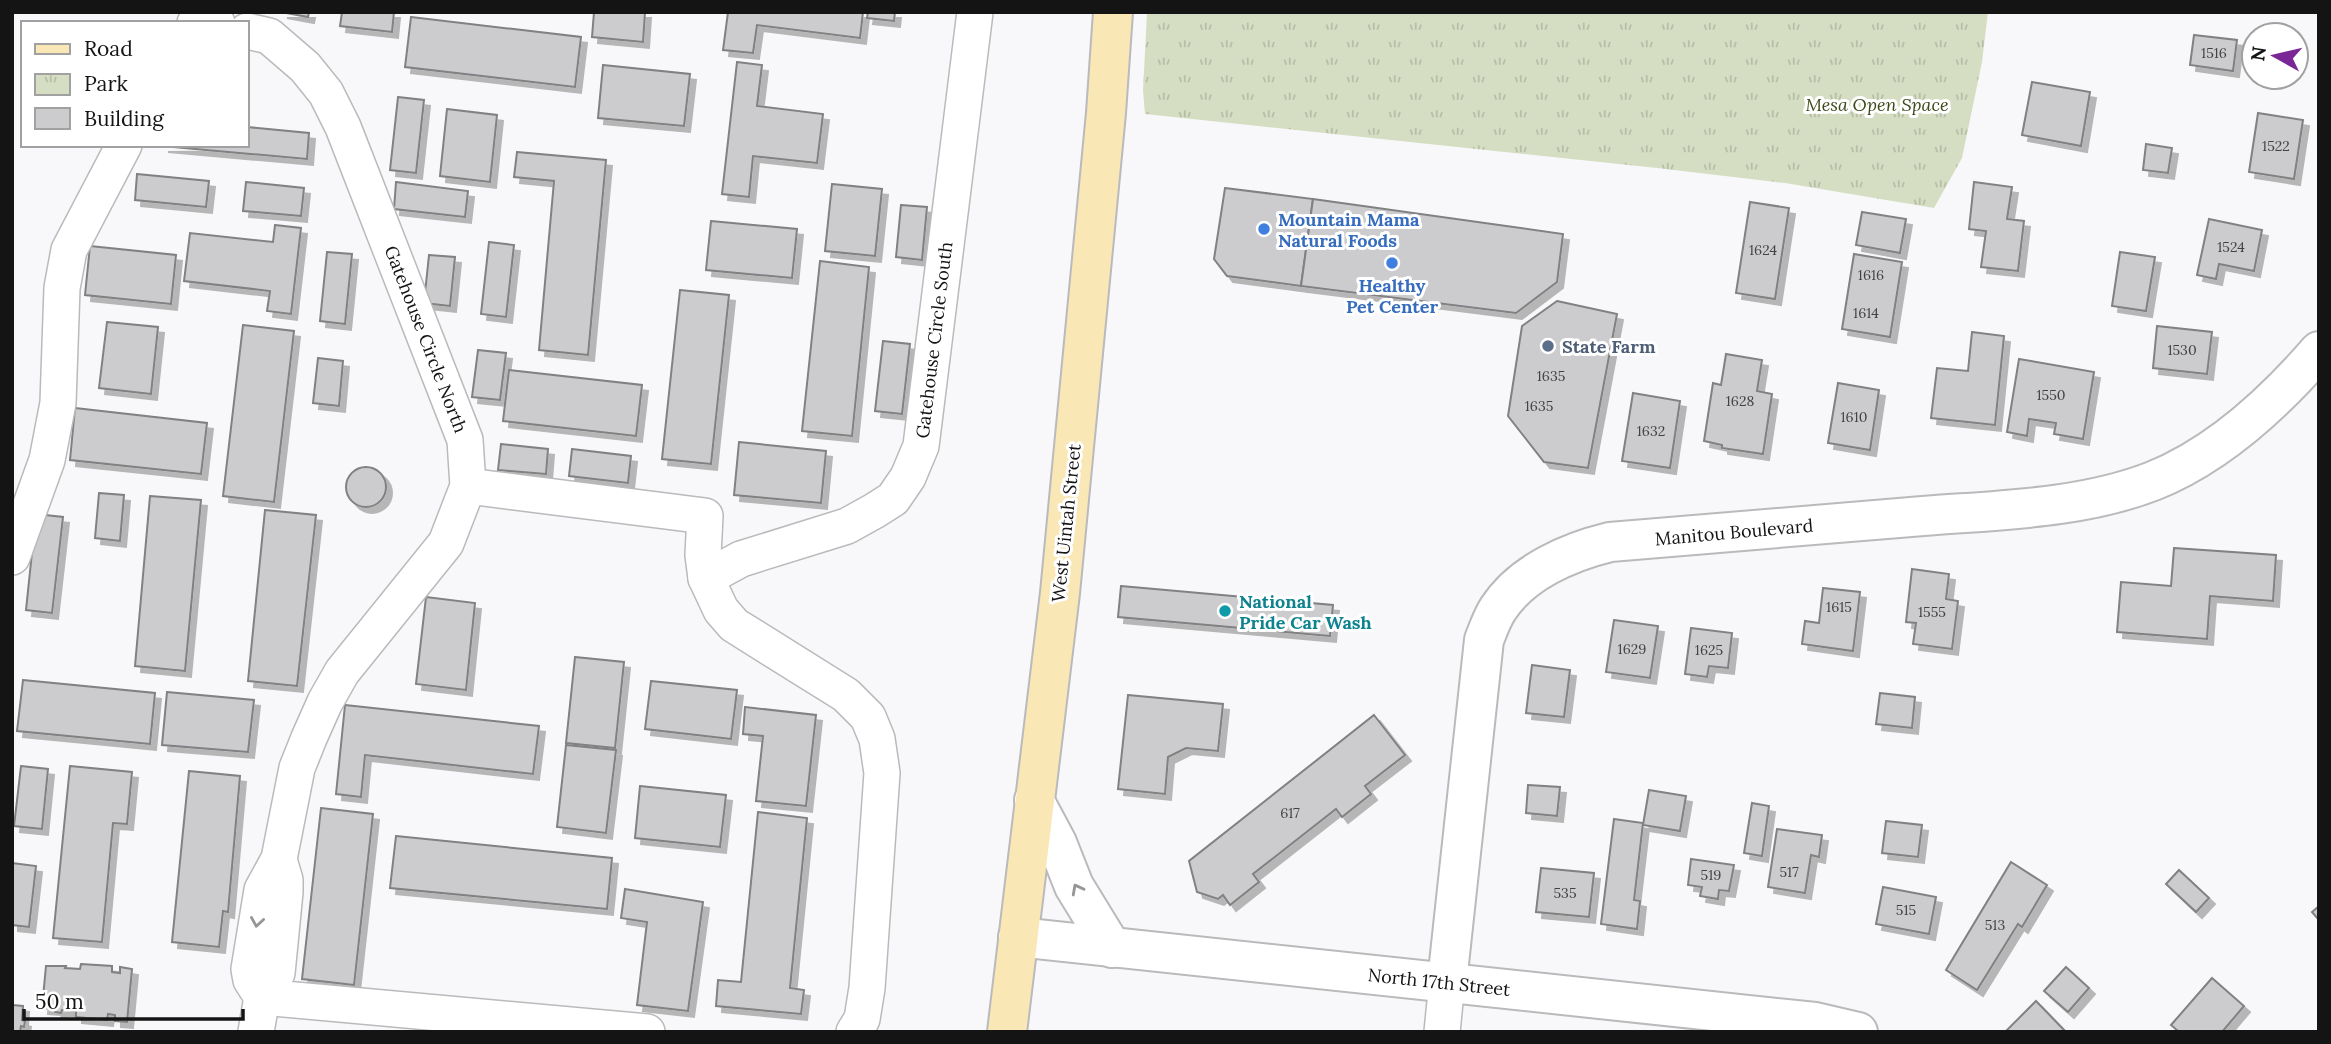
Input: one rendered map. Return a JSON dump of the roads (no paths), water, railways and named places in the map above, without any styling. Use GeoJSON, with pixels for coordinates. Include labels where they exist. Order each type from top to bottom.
{"type":"FeatureCollection","features":[{"type":"Feature","properties":{"kind":"main road","name":"West Uintah Street"},"geometry":{"type":"LineString","coordinates":[[1007,1032],[1060,593],[1105,127],[1113,12]]}},
{"type":"Feature","properties":{"kind":"street","name":"Gatehouse Circle South"},"geometry":{"type":"LineString","coordinates":[[706,578],[741,559],[847,526],[893,499],[908,477],[920,446],[975,12]]}},
{"type":"Feature","properties":{"kind":"street","name":"Gatehouse Circle North"},"geometry":{"type":"LineString","coordinates":[[248,31],[269,36],[279,42],[305,67],[326,93],[342,127],[466,440],[468,486],[446,542],[342,672],[325,702],[297,768],[279,859],[285,880],[277,973],[262,997],[256,1032]]}},
{"type":"Feature","properties":{"kind":"street"},"geometry":{"type":"LineString","coordinates":[[12,557],[47,460],[58,404],[62,288],[69,250],[123,147]]}},
{"type":"Feature","properties":{"kind":"street","name":"Manitou Boulevard"},"geometry":{"type":"LineString","coordinates":[[1447,982],[1484,640],[1496,611],[1512,591],[1535,574],[1567,556],[1610,542],[2014,509],[2115,493],[2154,481],[2191,463],[2265,408],[2319,351]]}},
{"type":"Feature","properties":{"kind":"street"},"geometry":{"type":"LineString","coordinates":[[468,486],[705,516],[703,555],[706,578],[721,610],[734,625],[846,695],[868,717],[877,739],[882,773],[867,988],[862,1019],[855,1032]]}},
{"type":"Feature","properties":{"kind":"street"},"geometry":{"type":"LineString","coordinates":[[1034,800],[1074,886],[1112,948]]}},
{"type":"Feature","properties":{"kind":"street","name":"North 17th Street"},"geometry":{"type":"LineString","coordinates":[[1018,937],[1815,1022],[1858,1032]]}},
{"type":"Feature","properties":{"kind":"street"},"geometry":{"type":"LineString","coordinates":[[1442,1032],[1447,982]]}},
{"type":"Feature","properties":{"kind":"street"},"geometry":{"type":"LineString","coordinates":[[262,997],[647,1032]]}},
{"type":"Feature","properties":{"kind":"place","name":"Mountain Mama Natural Foods"},"geometry":{"type":"Point","coordinates":[1264,229]}},
{"type":"Feature","properties":{"kind":"place","name":"Healthy Pet Center"},"geometry":{"type":"Point","coordinates":[1392,263]}},
{"type":"Feature","properties":{"kind":"place","name":"State Farm"},"geometry":{"type":"Point","coordinates":[1548,346]}},
{"type":"Feature","properties":{"kind":"place","name":"National Pride Car Wash"},"geometry":{"type":"Point","coordinates":[1225,611]}},
{"type":"Feature","properties":{"kind":"park label","name":"Mesa Open Space"},"geometry":{"type":"Point","coordinates":[1877,104]}}]}
